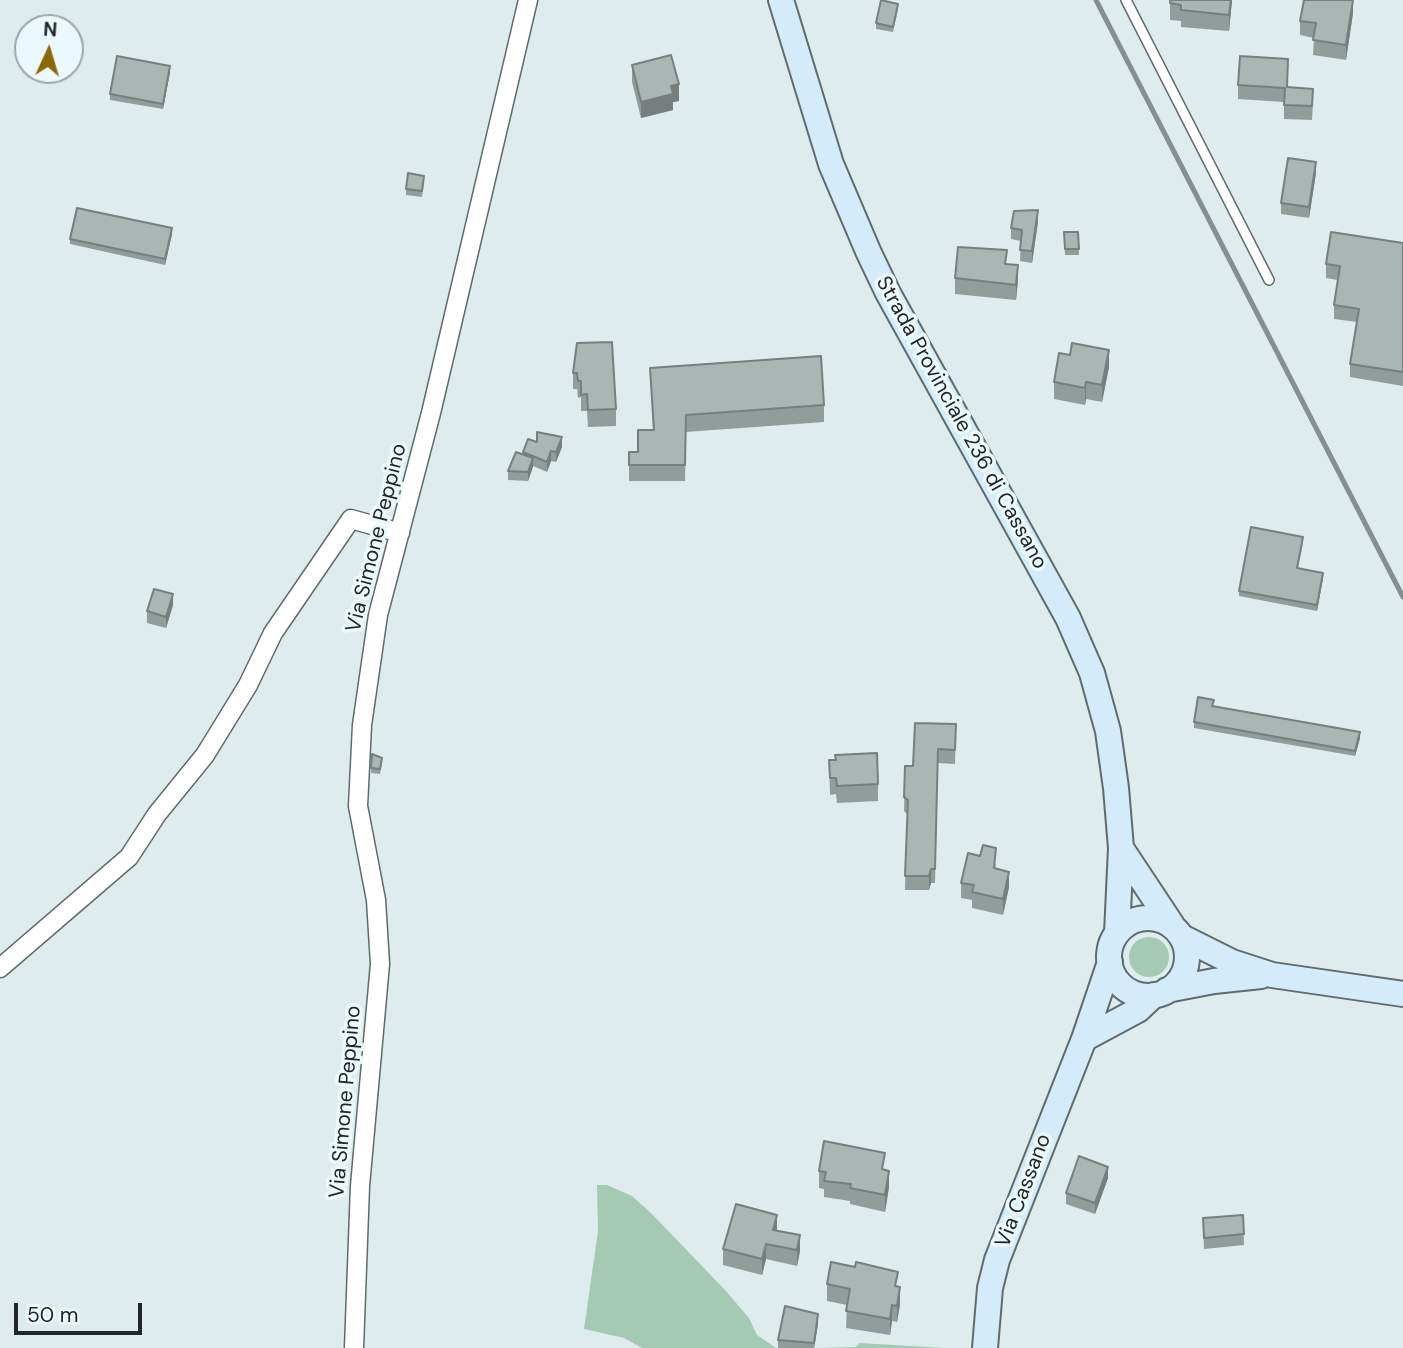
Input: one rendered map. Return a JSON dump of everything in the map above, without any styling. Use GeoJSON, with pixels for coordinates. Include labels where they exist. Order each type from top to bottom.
{"type":"FeatureCollection","features":[{"type":"Feature","properties":{"kind":"main road","name":"Strada Provinciale 236 di Cassano"},"geometry":{"type":"LineString","coordinates":[[781,0],[827,153],[868,251],[888,293],[1058,600],[1084,653],[1101,701],[1108,731],[1121,848],[1117,933]]}},
{"type":"Feature","properties":{"kind":"main road"},"geometry":{"type":"LineString","coordinates":[[1084,1039],[1138,1010],[1184,973],[1187,961],[1177,931],[1121,848]]}},
{"type":"Feature","properties":{"kind":"main road"},"geometry":{"type":"LineString","coordinates":[[1272,975],[1214,981],[1141,995],[1120,984],[1110,962],[1112,942],[1117,933],[1137,920],[1149,918],[1232,962],[1272,975],[1403,994]]}},
{"type":"Feature","properties":{"kind":"main road","name":"Via Cassano"},"geometry":{"type":"LineString","coordinates":[[985,1348],[990,1288],[997,1260],[1084,1039],[1110,962]]}},
{"type":"Feature","properties":{"kind":"street","name":"Via Simone Peppino"},"geometry":{"type":"LineString","coordinates":[[354,1348],[360,1186],[380,942],[358,806],[359,750],[378,615],[431,413],[528,0]]}},
{"type":"Feature","properties":{"kind":"street"},"geometry":{"type":"LineString","coordinates":[[0,968],[129,857],[157,814],[205,755],[248,685],[273,633],[351,519],[400,533]]}},
{"type":"Feature","properties":{"kind":"lane"},"geometry":{"type":"LineString","coordinates":[[1126,0],[1269,280]]}},
{"type":"Feature","properties":{"kind":"green space"},"geometry":{"type":"Polygon","coordinates":[[[1149,937],[1163,943],[1169,957],[1163,971],[1149,977],[1135,971],[1129,957],[1135,943],[1149,937]]]}},
{"type":"Feature","properties":{"kind":"green space"},"geometry":{"type":"Polygon","coordinates":[[[597,1185],[607,1185],[632,1196],[652,1214],[725,1290],[749,1318],[757,1335],[776,1348],[642,1348],[624,1338],[584,1329],[598,1231],[597,1185]]]}},
{"type":"Feature","properties":{"kind":"green space"},"geometry":{"type":"Polygon","coordinates":[[[859,1343],[945,1348],[818,1348],[856,1347],[859,1343]]]}},
{"type":"Feature","properties":{"kind":"building"},"geometry":{"type":"Polygon","coordinates":[[[881,0],[898,4],[893,27],[876,23],[881,0]]]}},
{"type":"Feature","properties":{"kind":"building"},"geometry":{"type":"Polygon","coordinates":[[[1170,0],[1231,0],[1229,15],[1181,10],[1181,5],[1170,3],[1170,0]]]}},
{"type":"Feature","properties":{"kind":"building"},"geometry":{"type":"Polygon","coordinates":[[[1304,0],[1353,0],[1346,45],[1313,40],[1316,23],[1300,21],[1304,0]]]}},
{"type":"Feature","properties":{"kind":"building"},"geometry":{"type":"Polygon","coordinates":[[[671,55],[679,84],[671,86],[673,94],[641,102],[632,65],[671,55]]]}},
{"type":"Feature","properties":{"kind":"building"},"geometry":{"type":"Polygon","coordinates":[[[117,56],[170,66],[163,104],[110,94],[117,56]]]}},
{"type":"Feature","properties":{"kind":"building"},"geometry":{"type":"Polygon","coordinates":[[[1240,56],[1288,59],[1287,87],[1313,89],[1312,106],[1284,105],[1285,88],[1238,85],[1240,56]]]}},
{"type":"Feature","properties":{"kind":"building"},"geometry":{"type":"Polygon","coordinates":[[[1288,158],[1316,162],[1309,207],[1281,203],[1288,158]]]}},
{"type":"Feature","properties":{"kind":"building"},"geometry":{"type":"Polygon","coordinates":[[[408,173],[424,176],[422,191],[406,189],[408,173]]]}},
{"type":"Feature","properties":{"kind":"building"},"geometry":{"type":"Polygon","coordinates":[[[77,208],[172,228],[165,259],[70,239],[77,208]]]}},
{"type":"Feature","properties":{"kind":"building"},"geometry":{"type":"Polygon","coordinates":[[[1038,210],[1032,251],[1020,250],[1022,230],[1011,228],[1014,211],[1038,210]]]}},
{"type":"Feature","properties":{"kind":"building"},"geometry":{"type":"Polygon","coordinates":[[[1064,232],[1078,232],[1079,249],[1065,249],[1064,232]]]}},
{"type":"Feature","properties":{"kind":"building"},"geometry":{"type":"Polygon","coordinates":[[[1331,232],[1403,243],[1403,372],[1350,364],[1359,309],[1334,305],[1340,266],[1326,264],[1331,232]]]}},
{"type":"Feature","properties":{"kind":"building"},"geometry":{"type":"Polygon","coordinates":[[[958,247],[1007,250],[1005,264],[1018,265],[1016,285],[955,278],[958,247]]]}},
{"type":"Feature","properties":{"kind":"building"},"geometry":{"type":"Polygon","coordinates":[[[612,342],[616,409],[588,410],[587,394],[581,395],[581,381],[578,381],[577,373],[573,373],[577,343],[612,342]]]}},
{"type":"Feature","properties":{"kind":"building"},"geometry":{"type":"Polygon","coordinates":[[[1072,343],[1109,350],[1102,385],[1086,382],[1085,388],[1054,382],[1059,353],[1070,355],[1072,343]]]}},
{"type":"Feature","properties":{"kind":"building"},"geometry":{"type":"Polygon","coordinates":[[[821,356],[824,405],[686,415],[685,465],[629,465],[629,452],[638,452],[638,430],[654,430],[650,368],[821,356]]]}},
{"type":"Feature","properties":{"kind":"building"},"geometry":{"type":"Polygon","coordinates":[[[537,432],[562,437],[556,452],[551,451],[547,462],[523,452],[528,439],[537,442],[537,432]]]}},
{"type":"Feature","properties":{"kind":"building"},"geometry":{"type":"Polygon","coordinates":[[[516,452],[533,458],[528,472],[508,471],[516,452]]]}},
{"type":"Feature","properties":{"kind":"building"},"geometry":{"type":"Polygon","coordinates":[[[1251,527],[1303,537],[1297,568],[1323,573],[1317,605],[1239,591],[1251,527]]]}},
{"type":"Feature","properties":{"kind":"building"},"geometry":{"type":"Polygon","coordinates":[[[154,589],[173,594],[166,617],[147,611],[154,589]]]}},
{"type":"Feature","properties":{"kind":"building"},"geometry":{"type":"Polygon","coordinates":[[[1198,697],[1214,700],[1212,706],[1360,732],[1355,751],[1194,722],[1198,697]]]}},
{"type":"Feature","properties":{"kind":"building"},"geometry":{"type":"Polygon","coordinates":[[[915,723],[956,724],[955,750],[938,749],[935,869],[931,869],[929,876],[905,876],[908,800],[904,797],[905,766],[913,766],[915,723]]]}},
{"type":"Feature","properties":{"kind":"building"},"geometry":{"type":"Polygon","coordinates":[[[877,753],[878,784],[837,786],[836,778],[830,778],[829,760],[836,760],[835,755],[877,753]]]}},
{"type":"Feature","properties":{"kind":"building"},"geometry":{"type":"Polygon","coordinates":[[[372,754],[382,758],[380,769],[371,768],[372,754]]]}},
{"type":"Feature","properties":{"kind":"building"},"geometry":{"type":"Polygon","coordinates":[[[983,845],[996,848],[994,868],[1009,872],[1003,899],[972,892],[974,885],[961,883],[968,853],[980,856],[983,845]]]}},
{"type":"Feature","properties":{"kind":"building"},"geometry":{"type":"Polygon","coordinates":[[[824,1141],[885,1153],[882,1169],[889,1171],[885,1195],[850,1188],[851,1184],[824,1181],[826,1172],[819,1171],[824,1141]]]}},
{"type":"Feature","properties":{"kind":"building"},"geometry":{"type":"Polygon","coordinates":[[[1079,1156],[1108,1167],[1095,1203],[1066,1193],[1079,1156]]]}},
{"type":"Feature","properties":{"kind":"building"},"geometry":{"type":"Polygon","coordinates":[[[736,1204],[777,1215],[773,1230],[800,1235],[797,1250],[766,1244],[762,1259],[723,1249],[736,1204]]]}},
{"type":"Feature","properties":{"kind":"building"},"geometry":{"type":"Polygon","coordinates":[[[1243,1215],[1244,1234],[1204,1238],[1203,1218],[1243,1215]]]}},
{"type":"Feature","properties":{"kind":"building"},"geometry":{"type":"Polygon","coordinates":[[[831,1262],[855,1267],[856,1262],[898,1272],[895,1286],[900,1287],[897,1306],[892,1305],[890,1319],[846,1311],[850,1289],[827,1284],[831,1262]]]}},
{"type":"Feature","properties":{"kind":"building"},"geometry":{"type":"Polygon","coordinates":[[[785,1306],[818,1314],[814,1343],[778,1340],[785,1306]]]}},
{"type":"Feature","properties":{"kind":"railway"},"geometry":{"type":"LineString","coordinates":[[1096,0],[1403,597]]}}]}
